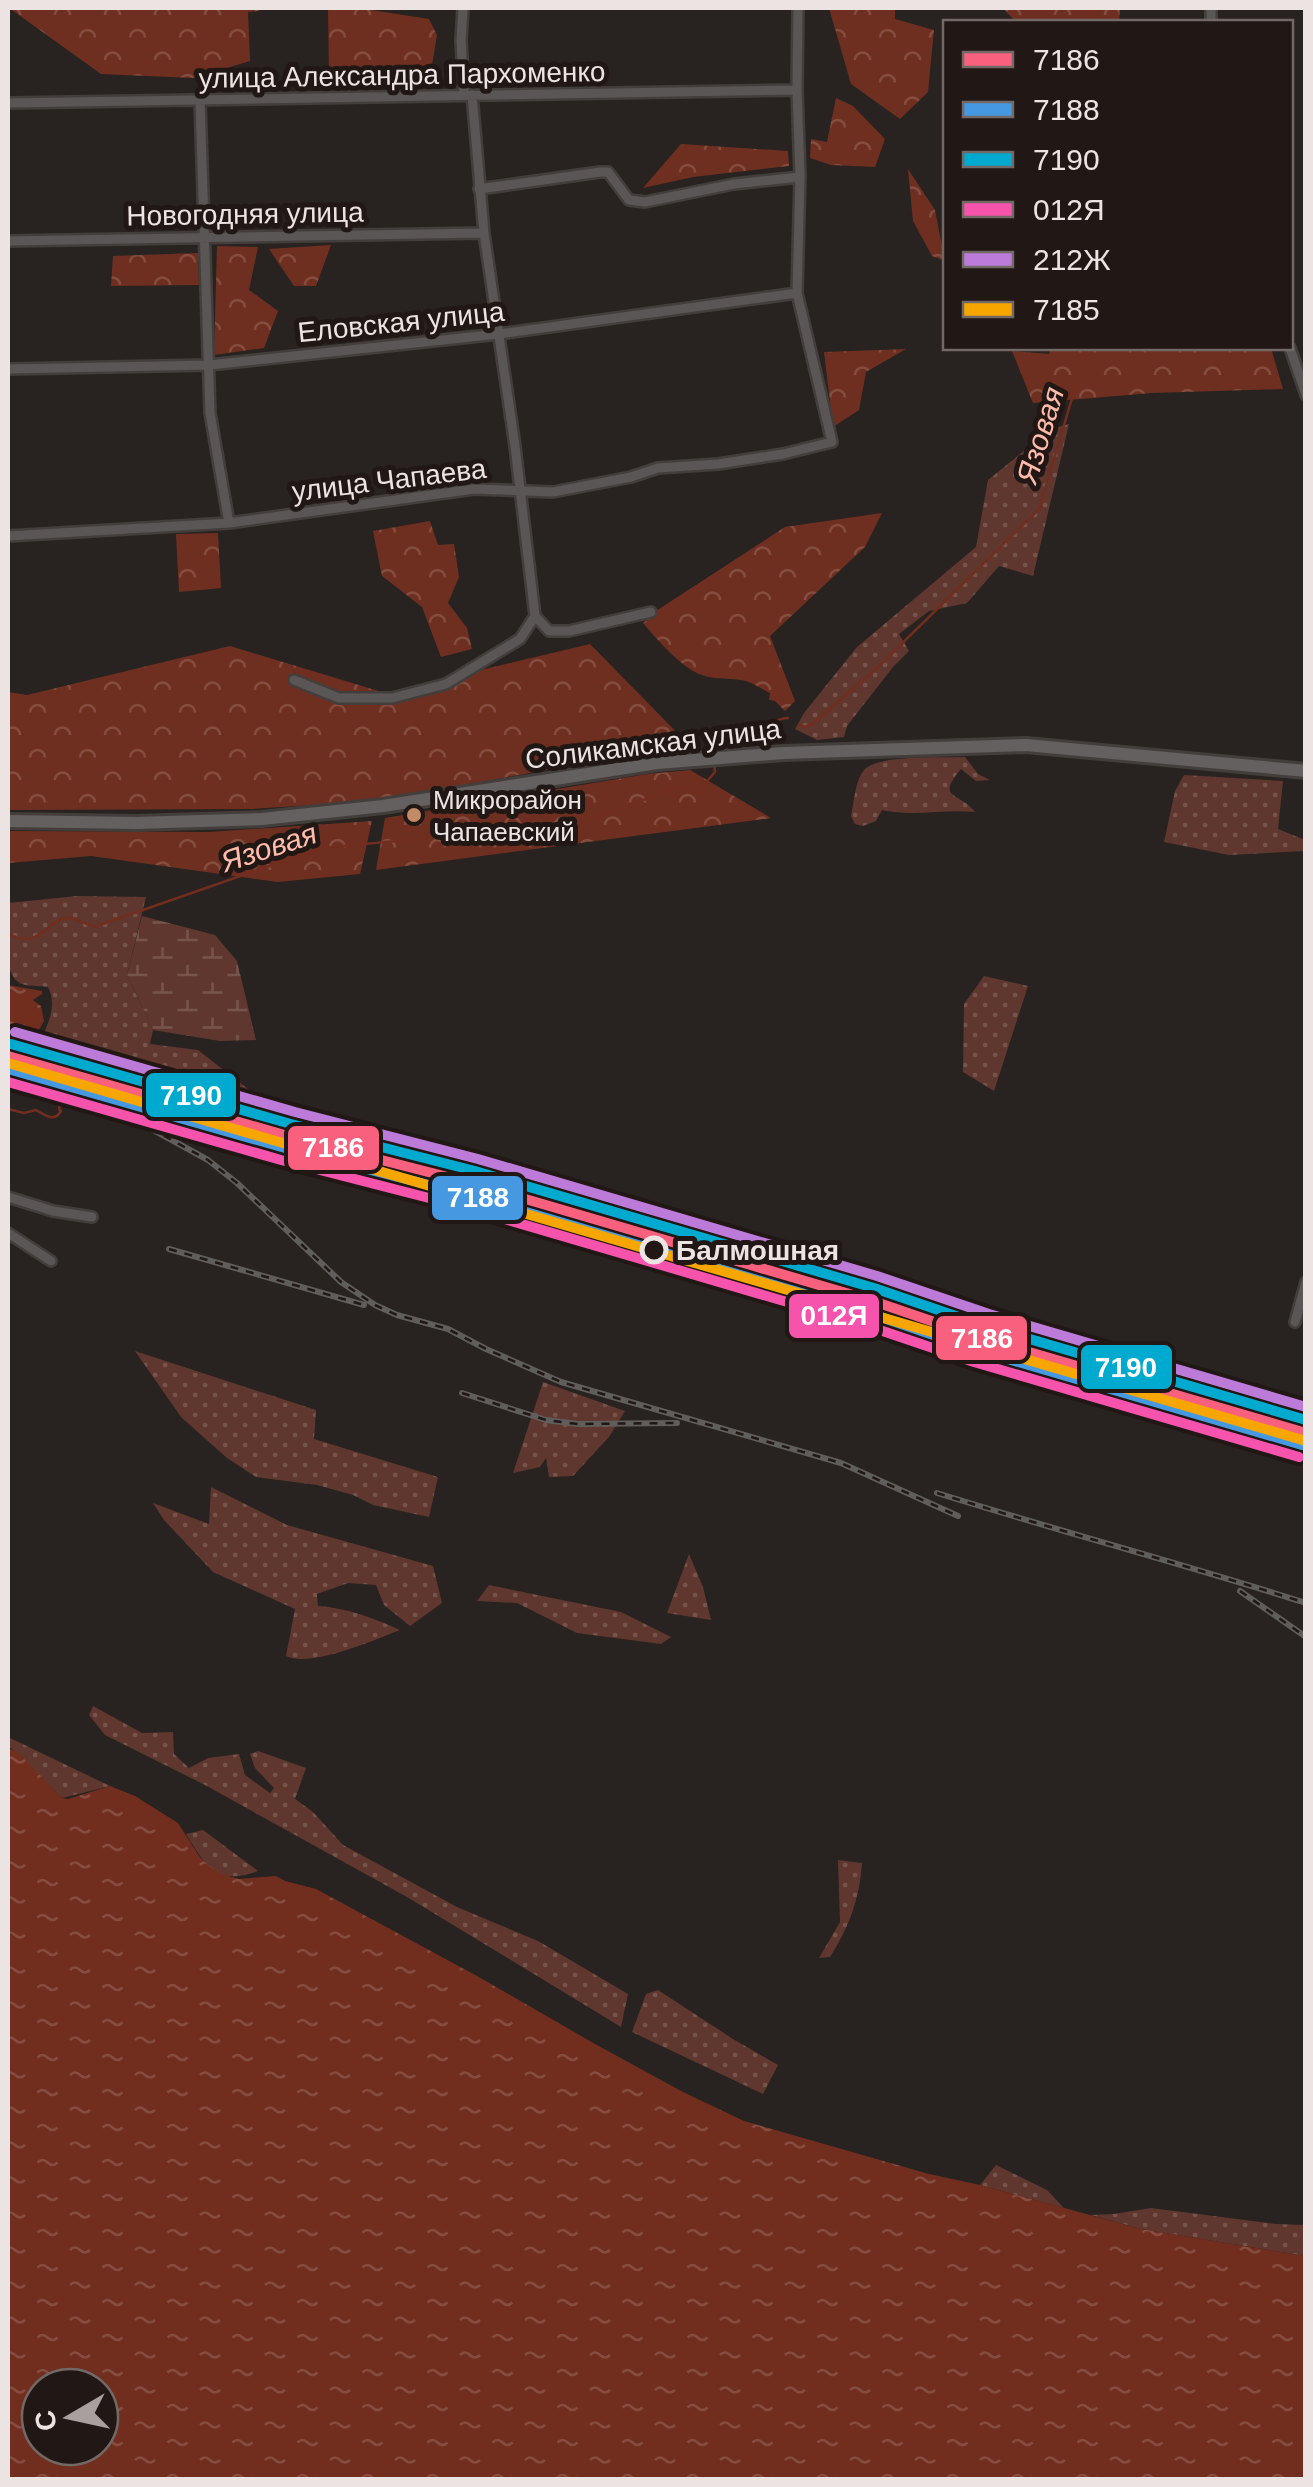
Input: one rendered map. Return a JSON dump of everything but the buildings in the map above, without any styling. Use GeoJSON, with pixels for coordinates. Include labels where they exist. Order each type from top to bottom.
{"type":"FeatureCollection","features":[{"type":"Feature","properties":{"kind":"main road","name":"Соликамская улица"},"geometry":{"type":"LineString","coordinates":[[8,820],[262,819],[382,806],[680,760],[744,755],[1026,746],[1306,771]]}},
{"type":"Feature","properties":{"kind":"street"},"geometry":{"type":"LineString","coordinates":[[294,680],[339,698],[392,698],[446,684],[520,639],[534,616],[478,189],[461,40],[464,8]]}},
{"type":"Feature","properties":{"kind":"street"},"geometry":{"type":"LineString","coordinates":[[796,293],[800,177],[798,8]]}},
{"type":"Feature","properties":{"kind":"street","name":"улица Александра Пархоменко"},"geometry":{"type":"LineString","coordinates":[[8,104],[796,90]]}},
{"type":"Feature","properties":{"kind":"street"},"geometry":{"type":"LineString","coordinates":[[200,101],[210,413],[229,523]]}},
{"type":"Feature","properties":{"kind":"street"},"geometry":{"type":"LineString","coordinates":[[478,189],[608,172],[629,200],[645,202],[734,184],[800,177]]}},
{"type":"Feature","properties":{"kind":"street","name":"Новогодняя улица"},"geometry":{"type":"LineString","coordinates":[[8,241],[484,233]]}},
{"type":"Feature","properties":{"kind":"street","name":"Еловская улица"},"geometry":{"type":"LineString","coordinates":[[8,369],[209,365],[499,334],[796,293]]}},
{"type":"Feature","properties":{"kind":"street","name":"улица Чапаева"},"geometry":{"type":"LineString","coordinates":[[8,536],[229,523],[474,489],[553,492],[658,468],[734,462],[832,442],[796,293]]}},
{"type":"Feature","properties":{"kind":"street"},"geometry":{"type":"LineString","coordinates":[[1291,350],[1306,395]]}},
{"type":"Feature","properties":{"kind":"street"},"geometry":{"type":"LineString","coordinates":[[534,616],[550,630],[569,631],[651,612]]}},
{"type":"Feature","properties":{"kind":"street"},"geometry":{"type":"LineString","coordinates":[[8,1197],[92,1218]]}},
{"type":"Feature","properties":{"kind":"street"},"geometry":{"type":"LineString","coordinates":[[8,1233],[50,1261]]}},
{"type":"Feature","properties":{"kind":"street"},"geometry":{"type":"LineString","coordinates":[[1295,1322],[1306,1282]]}},
{"type":"Feature","properties":{"kind":"green space"},"geometry":{"type":"Polygon","coordinates":[[[14,8],[259,11],[248,12],[250,61],[193,78],[101,74],[14,8]]]}},
{"type":"Feature","properties":{"kind":"green space"},"geometry":{"type":"Polygon","coordinates":[[[328,8],[371,8],[429,19],[437,35],[432,65],[329,77],[328,8]]]}},
{"type":"Feature","properties":{"kind":"green space"},"geometry":{"type":"Polygon","coordinates":[[[829,8],[895,8],[895,19],[934,30],[928,92],[900,119],[851,84],[829,8]]]}},
{"type":"Feature","properties":{"kind":"green space"},"geometry":{"type":"Polygon","coordinates":[[[1003,8],[1120,8],[1119,20],[1014,20],[1003,8]]]}},
{"type":"Feature","properties":{"kind":"green space"},"geometry":{"type":"Polygon","coordinates":[[[836,98],[853,106],[885,139],[875,167],[831,165],[810,158],[811,139],[827,142],[836,98]]]}},
{"type":"Feature","properties":{"kind":"green space"},"geometry":{"type":"Polygon","coordinates":[[[681,144],[788,151],[789,166],[693,177],[643,188],[681,144]]]}},
{"type":"Feature","properties":{"kind":"green space"},"geometry":{"type":"Polygon","coordinates":[[[908,169],[935,210],[943,260],[932,256],[913,221],[908,169]]]}},
{"type":"Feature","properties":{"kind":"green space"},"geometry":{"type":"Polygon","coordinates":[[[331,245],[316,286],[294,286],[269,249],[331,245]]]}},
{"type":"Feature","properties":{"kind":"green space"},"geometry":{"type":"Polygon","coordinates":[[[217,246],[258,247],[249,290],[278,311],[264,348],[214,355],[217,246]]]}},
{"type":"Feature","properties":{"kind":"green space"},"geometry":{"type":"Polygon","coordinates":[[[198,253],[199,285],[111,286],[113,256],[198,253]]]}},
{"type":"Feature","properties":{"kind":"green space"},"geometry":{"type":"Polygon","coordinates":[[[906,349],[866,372],[859,410],[833,427],[824,352],[906,349]]]}},
{"type":"Feature","properties":{"kind":"green space"},"geometry":{"type":"Polygon","coordinates":[[[1050,350],[1272,350],[1283,389],[1152,393],[1033,403],[1012,351],[1049,354],[1050,350]]]}},
{"type":"Feature","properties":{"kind":"green space"},"geometry":{"type":"Polygon","coordinates":[[[1069,424],[1033,576],[999,566],[967,603],[929,611],[899,634],[909,651],[847,726],[844,737],[817,740],[795,729],[857,647],[976,547],[988,480],[1051,429],[1069,424]]]}},
{"type":"Feature","properties":{"kind":"green space"},"geometry":{"type":"Polygon","coordinates":[[[882,513],[865,547],[770,636],[795,701],[785,711],[769,700],[770,693],[752,683],[712,678],[694,671],[643,623],[785,527],[882,513]]]}},
{"type":"Feature","properties":{"kind":"green space"},"geometry":{"type":"Polygon","coordinates":[[[430,521],[438,545],[454,544],[459,577],[448,603],[467,628],[472,649],[441,657],[422,607],[382,576],[373,531],[430,521]]]}},
{"type":"Feature","properties":{"kind":"green space"},"geometry":{"type":"Polygon","coordinates":[[[218,533],[221,588],[179,592],[176,534],[218,533]]]}},
{"type":"Feature","properties":{"kind":"green space"},"geometry":{"type":"Polygon","coordinates":[[[590,644],[693,749],[629,755],[376,801],[252,809],[8,810],[8,692],[27,695],[230,646],[385,693],[590,644]]]}},
{"type":"Feature","properties":{"kind":"green space"},"geometry":{"type":"Polygon","coordinates":[[[965,757],[978,774],[990,780],[976,781],[961,769],[950,791],[975,812],[882,810],[876,821],[863,826],[855,824],[851,816],[857,786],[864,770],[871,765],[896,759],[965,757]]]}},
{"type":"Feature","properties":{"kind":"green space"},"geometry":{"type":"Polygon","coordinates":[[[690,770],[771,818],[376,870],[385,818],[690,770]]]}},
{"type":"Feature","properties":{"kind":"green space"},"geometry":{"type":"Polygon","coordinates":[[[1184,775],[1283,781],[1278,829],[1305,840],[1305,851],[1229,855],[1164,842],[1175,791],[1184,775]]]}},
{"type":"Feature","properties":{"kind":"green space"},"geometry":{"type":"Polygon","coordinates":[[[372,821],[360,874],[278,882],[91,856],[8,863],[8,831],[209,832],[372,821]]]}},
{"type":"Feature","properties":{"kind":"green space"},"geometry":{"type":"Polygon","coordinates":[[[77,896],[146,897],[127,975],[153,1030],[150,1044],[198,1050],[257,1096],[92,1069],[39,1045],[50,1016],[51,994],[48,987],[24,985],[12,975],[7,956],[8,903],[77,896]]]}},
{"type":"Feature","properties":{"kind":"green space"},"geometry":{"type":"Polygon","coordinates":[[[142,916],[215,935],[237,961],[256,1040],[220,1041],[153,1030],[127,975],[142,916]]]}},
{"type":"Feature","properties":{"kind":"green space"},"geometry":{"type":"Polygon","coordinates":[[[984,976],[1028,986],[994,1091],[963,1072],[964,1004],[984,976]]]}},
{"type":"Feature","properties":{"kind":"green space"},"geometry":{"type":"Polygon","coordinates":[[[135,1351],[316,1410],[314,1439],[438,1477],[429,1517],[373,1505],[317,1485],[256,1477],[227,1458],[181,1417],[135,1351]]]}},
{"type":"Feature","properties":{"kind":"green space"},"geometry":{"type":"Polygon","coordinates":[[[543,1382],[625,1411],[609,1437],[573,1476],[549,1477],[546,1458],[540,1467],[513,1473],[543,1382]]]}},
{"type":"Feature","properties":{"kind":"green space"},"geometry":{"type":"Polygon","coordinates":[[[211,1487],[287,1525],[433,1566],[442,1603],[410,1626],[384,1605],[376,1585],[348,1583],[317,1594],[318,1606],[360,1614],[400,1630],[326,1656],[286,1656],[295,1609],[213,1572],[153,1503],[209,1524],[211,1487]]]}},
{"type":"Feature","properties":{"kind":"green space"},"geometry":{"type":"Polygon","coordinates":[[[689,1554],[703,1587],[711,1620],[667,1613],[689,1554]]]}},
{"type":"Feature","properties":{"kind":"green space"},"geometry":{"type":"Polygon","coordinates":[[[489,1585],[621,1612],[671,1637],[661,1644],[577,1633],[517,1603],[477,1601],[489,1585]]]}},
{"type":"Feature","properties":{"kind":"green space"},"geometry":{"type":"Polygon","coordinates":[[[93,1706],[142,1733],[173,1732],[174,1754],[189,1768],[208,1758],[239,1754],[245,1775],[270,1793],[274,1788],[255,1768],[250,1754],[258,1751],[306,1768],[295,1799],[313,1812],[343,1845],[457,1907],[538,1941],[628,1994],[621,2027],[407,1897],[205,1785],[105,1735],[89,1715],[93,1706]]]}},
{"type":"Feature","properties":{"kind":"green space"},"geometry":{"type":"Polygon","coordinates":[[[8,1737],[110,1786],[62,1798],[8,1748],[8,1737]]]}},
{"type":"Feature","properties":{"kind":"green space"},"geometry":{"type":"Polygon","coordinates":[[[203,1830],[258,1871],[233,1876],[214,1870],[186,1834],[203,1830]]]}},
{"type":"Feature","properties":{"kind":"green space"},"geometry":{"type":"Polygon","coordinates":[[[838,1860],[862,1863],[859,1888],[837,1946],[830,1957],[819,1958],[840,1922],[838,1860]]]}},
{"type":"Feature","properties":{"kind":"green space"},"geometry":{"type":"Polygon","coordinates":[[[658,1990],[778,2065],[763,2094],[632,2032],[646,1994],[658,1990]]]}},
{"type":"Feature","properties":{"kind":"green space"},"geometry":{"type":"Polygon","coordinates":[[[996,2165],[1047,2190],[1064,2208],[980,2185],[996,2165]]]}},
{"type":"Feature","properties":{"kind":"green space"},"geometry":{"type":"Polygon","coordinates":[[[1151,2208],[1305,2225],[1305,2256],[1141,2229],[1091,2215],[1151,2208]]]}},
{"type":"Feature","properties":{"kind":"water"},"geometry":{"type":"Polygon","coordinates":[[[8,985],[42,991],[33,1000],[41,1006],[44,1021],[32,1042],[14,1040],[8,1033],[8,985]]]}},
{"type":"Feature","properties":{"kind":"water"},"geometry":{"type":"Polygon","coordinates":[[[8,1748],[19,1753],[62,1798],[110,1786],[135,1796],[178,1823],[199,1856],[222,1874],[239,1879],[276,1876],[316,1889],[683,2092],[744,2121],[1141,2229],[1305,2256],[1305,2479],[8,2479],[8,1748]]]}},
{"type":"Feature","properties":{"kind":"waterway","name":"Язовая"},"geometry":{"type":"LineString","coordinates":[[1089,8],[1089,20]]}},
{"type":"Feature","properties":{"kind":"waterway","name":"Язовая"},"geometry":{"type":"LineString","coordinates":[[799,725],[812,724],[875,670],[1039,509],[1086,350]]}},
{"type":"Feature","properties":{"kind":"waterway","name":"Язовая"},"geometry":{"type":"LineString","coordinates":[[713,755],[709,731],[734,725],[758,729],[788,718]]}},
{"type":"Feature","properties":{"kind":"waterway","name":"Язовая"},"geometry":{"type":"LineString","coordinates":[[8,934],[31,939],[64,918],[94,927],[321,848],[579,824],[678,787],[696,794],[715,772],[714,763]]}},
{"type":"Feature","properties":{"kind":"waterway","name":"Язовая"},"geometry":{"type":"LineString","coordinates":[[8,1109],[24,1113],[36,1110],[52,1117],[61,1111],[69,1058],[37,1038]]}},
{"type":"Feature","properties":{"kind":"railway"},"geometry":{"type":"LineString","coordinates":[[8,1078],[70,1097]]}},
{"type":"Feature","properties":{"kind":"railway"},"geometry":{"type":"LineString","coordinates":[[60,1094],[150,1128],[208,1160],[341,1282],[375,1305],[448,1329],[561,1382],[841,1463],[958,1516]]}},
{"type":"Feature","properties":{"kind":"railway"},"geometry":{"type":"LineString","coordinates":[[172,1094],[329,1117],[453,1150]]}},
{"type":"Feature","properties":{"kind":"railway"},"geometry":{"type":"LineString","coordinates":[[169,1249],[364,1305]]}},
{"type":"Feature","properties":{"kind":"railway"},"geometry":{"type":"LineString","coordinates":[[462,1393],[546,1420],[578,1424],[677,1423]]}},
{"type":"Feature","properties":{"kind":"railway"},"geometry":{"type":"LineString","coordinates":[[937,1493],[1306,1603]]}},
{"type":"Feature","properties":{"kind":"railway"},"geometry":{"type":"LineString","coordinates":[[1240,1591],[1306,1637]]}},
{"type":"Feature","properties":{"kind":"transit line","name":"212Ж"},"geometry":{"type":"LineString","coordinates":[[15,1032],[295,1112],[478,1159],[1306,1407]]}},
{"type":"Feature","properties":{"kind":"transit line","name":"7190"},"geometry":{"type":"LineString","coordinates":[[11,1044],[291,1124],[475,1171],[1306,1420]]}},
{"type":"Feature","properties":{"kind":"transit line","name":"7186"},"geometry":{"type":"LineString","coordinates":[[8,1056],[288,1136],[471,1183],[1306,1433]]}},
{"type":"Feature","properties":{"kind":"transit line","name":"7185"},"geometry":{"type":"LineString","coordinates":[[8,1063],[1306,1441]]}},
{"type":"Feature","properties":{"kind":"transit line","name":"7188"},"geometry":{"type":"LineString","coordinates":[[8,1069],[285,1148],[468,1195],[1302,1445]]}},
{"type":"Feature","properties":{"kind":"transit line","name":"012Я"},"geometry":{"type":"LineString","coordinates":[[8,1082],[281,1160],[464,1207],[1299,1457]]}},
{"type":"Feature","properties":{"kind":"place","name":"Микрорайон Чапаевский"},"geometry":{"type":"Point","coordinates":[414,815]}},
{"type":"Feature","properties":{"kind":"place","name":"Балмошная"},"geometry":{"type":"Point","coordinates":[654,1250]}}]}
